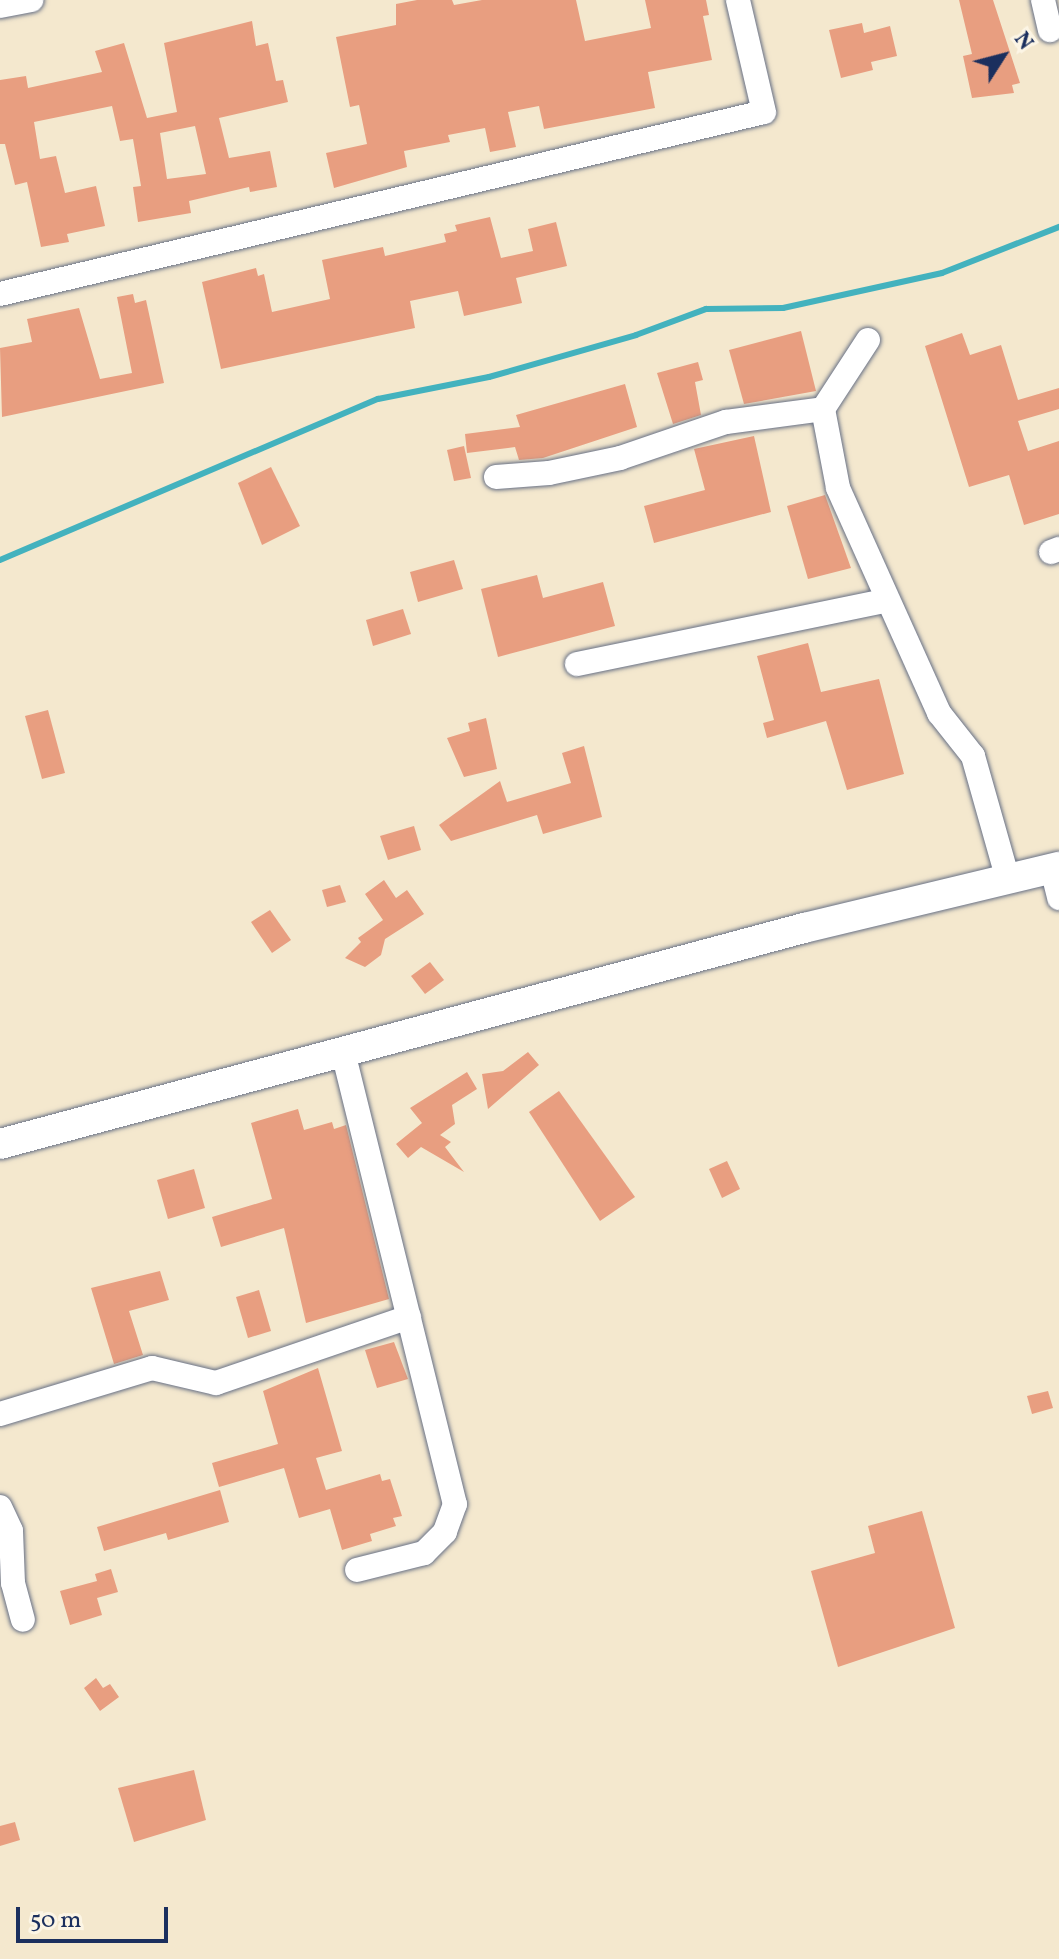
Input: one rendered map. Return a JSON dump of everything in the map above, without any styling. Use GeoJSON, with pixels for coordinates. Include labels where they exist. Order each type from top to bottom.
{"type":"FeatureCollection","features":[{"type":"Feature","properties":{"kind":"street"},"geometry":{"type":"LineString","coordinates":[[0,6],[31,0]]}},
{"type":"Feature","properties":{"kind":"street"},"geometry":{"type":"LineString","coordinates":[[0,294],[764,112],[738,0]]}},
{"type":"Feature","properties":{"kind":"street"},"geometry":{"type":"LineString","coordinates":[[1043,0],[1050,30]]}},
{"type":"Feature","properties":{"kind":"street"},"geometry":{"type":"LineString","coordinates":[[868,340],[823,409],[838,488],[885,601],[939,713],[973,756],[1008,880]]}},
{"type":"Feature","properties":{"kind":"street"},"geometry":{"type":"LineString","coordinates":[[496,477],[549,473],[620,458],[726,422],[823,409]]}},
{"type":"Feature","properties":{"kind":"street"},"geometry":{"type":"LineString","coordinates":[[577,664],[885,601]]}},
{"type":"Feature","properties":{"kind":"street"},"geometry":{"type":"LineString","coordinates":[[0,1144],[804,928],[1055,868],[1059,898]]}},
{"type":"Feature","properties":{"kind":"street"},"geometry":{"type":"LineString","coordinates":[[343,1052],[455,1504],[445,1532],[424,1553],[357,1570]]}},
{"type":"Feature","properties":{"kind":"street"},"geometry":{"type":"LineString","coordinates":[[0,1414],[152,1368],[216,1383],[409,1317]]}},
{"type":"Feature","properties":{"kind":"street"},"geometry":{"type":"LineString","coordinates":[[0,1507],[11,1531],[13,1583],[23,1620]]}},
{"type":"Feature","properties":{"kind":"building"},"geometry":{"type":"Polygon","coordinates":[[[417,0],[452,0],[454,5],[482,0],[576,0],[585,41],[651,28],[645,0],[706,0],[709,15],[703,16],[712,60],[648,72],[655,108],[544,129],[539,106],[508,112],[516,147],[490,152],[485,128],[448,135],[450,142],[404,151],[407,167],[334,188],[326,153],[367,144],[359,105],[350,107],[336,37],[396,25],[396,4],[417,0]]]}},
{"type":"Feature","properties":{"kind":"building"},"geometry":{"type":"Polygon","coordinates":[[[959,0],[993,0],[1020,83],[1012,85],[1014,93],[972,98],[963,56],[972,54],[959,0]]]}},
{"type":"Feature","properties":{"kind":"building"},"geometry":{"type":"Polygon","coordinates":[[[252,21],[256,46],[268,43],[276,81],[283,80],[288,102],[219,118],[229,158],[270,151],[277,187],[250,192],[249,187],[189,201],[191,213],[138,222],[133,187],[141,186],[133,139],[120,141],[112,106],[34,122],[40,159],[56,156],[65,193],[96,186],[105,226],[67,234],[69,242],[41,247],[27,182],[15,185],[5,144],[0,144],[0,80],[26,76],[28,88],[102,72],[95,51],[124,43],[147,118],[177,112],[164,43],[252,21]],[[195,126],[160,133],[167,179],[206,174],[195,126]]]}},
{"type":"Feature","properties":{"kind":"building"},"geometry":{"type":"Polygon","coordinates":[[[862,23],[864,33],[890,26],[897,56],[871,62],[873,70],[841,78],[829,30],[862,23]]]}},
{"type":"Feature","properties":{"kind":"building"},"geometry":{"type":"Polygon","coordinates":[[[490,217],[501,258],[533,251],[528,229],[556,222],[567,266],[516,278],[522,303],[464,316],[458,291],[410,301],[415,328],[221,369],[202,282],[256,268],[258,276],[264,274],[272,312],[330,299],[322,260],[383,247],[385,256],[446,242],[444,234],[457,231],[455,225],[490,217]]]}},
{"type":"Feature","properties":{"kind":"building"},"geometry":{"type":"Polygon","coordinates":[[[133,294],[135,303],[146,300],[164,383],[2,417],[0,348],[32,342],[27,319],[79,308],[100,379],[132,373],[117,297],[133,294]]]}},
{"type":"Feature","properties":{"kind":"building"},"geometry":{"type":"Polygon","coordinates":[[[801,331],[816,391],[744,404],[729,350],[801,331]]]}},
{"type":"Feature","properties":{"kind":"building"},"geometry":{"type":"Polygon","coordinates":[[[962,333],[970,355],[1001,345],[1018,400],[1059,388],[1059,409],[1018,421],[1028,451],[1059,441],[1059,514],[1024,525],[1009,475],[969,487],[925,346],[962,333]]]}},
{"type":"Feature","properties":{"kind":"building"},"geometry":{"type":"Polygon","coordinates":[[[698,362],[703,380],[695,382],[701,415],[673,424],[657,373],[698,362]]]}},
{"type":"Feature","properties":{"kind":"building"},"geometry":{"type":"Polygon","coordinates":[[[625,384],[637,427],[543,458],[519,460],[515,447],[467,453],[465,434],[520,427],[516,415],[625,384]]]}},
{"type":"Feature","properties":{"kind":"building"},"geometry":{"type":"Polygon","coordinates":[[[754,436],[771,512],[654,543],[644,506],[705,490],[694,449],[754,436]]]}},
{"type":"Feature","properties":{"kind":"building"},"geometry":{"type":"Polygon","coordinates":[[[464,446],[471,478],[454,481],[447,450],[464,446]]]}},
{"type":"Feature","properties":{"kind":"building"},"geometry":{"type":"Polygon","coordinates":[[[271,467],[300,526],[262,545],[238,483],[271,467]]]}},
{"type":"Feature","properties":{"kind":"building"},"geometry":{"type":"Polygon","coordinates":[[[825,495],[851,568],[808,579],[787,506],[825,495]]]}},
{"type":"Feature","properties":{"kind":"building"},"geometry":{"type":"Polygon","coordinates":[[[454,560],[463,589],[418,602],[410,572],[454,560]]]}},
{"type":"Feature","properties":{"kind":"building"},"geometry":{"type":"Polygon","coordinates":[[[537,575],[543,598],[603,582],[615,626],[498,657],[481,589],[537,575]]]}},
{"type":"Feature","properties":{"kind":"building"},"geometry":{"type":"Polygon","coordinates":[[[403,609],[411,634],[373,646],[366,620],[403,609]]]}},
{"type":"Feature","properties":{"kind":"building"},"geometry":{"type":"Polygon","coordinates":[[[808,643],[821,692],[879,679],[904,774],[847,790],[826,721],[767,738],[763,723],[774,720],[757,656],[808,643]]]}},
{"type":"Feature","properties":{"kind":"building"},"geometry":{"type":"Polygon","coordinates":[[[48,710],[65,773],[42,779],[25,716],[48,710]]]}},
{"type":"Feature","properties":{"kind":"building"},"geometry":{"type":"Polygon","coordinates":[[[486,718],[497,769],[464,777],[447,738],[470,731],[468,723],[486,718]]]}},
{"type":"Feature","properties":{"kind":"building"},"geometry":{"type":"Polygon","coordinates":[[[584,746],[602,817],[543,834],[537,815],[451,841],[439,825],[500,781],[507,802],[571,783],[562,753],[584,746]]]}},
{"type":"Feature","properties":{"kind":"building"},"geometry":{"type":"Polygon","coordinates":[[[414,826],[421,850],[388,860],[380,836],[414,826]]]}},
{"type":"Feature","properties":{"kind":"building"},"geometry":{"type":"Polygon","coordinates":[[[384,880],[396,898],[407,890],[424,914],[385,939],[381,955],[365,967],[345,958],[361,942],[358,938],[383,920],[365,894],[384,880]]]}},
{"type":"Feature","properties":{"kind":"building"},"geometry":{"type":"Polygon","coordinates":[[[340,885],[346,902],[327,907],[322,890],[340,885]]]}},
{"type":"Feature","properties":{"kind":"building"},"geometry":{"type":"Polygon","coordinates":[[[270,910],[291,940],[272,953],[251,922],[270,910]]]}},
{"type":"Feature","properties":{"kind":"building"},"geometry":{"type":"Polygon","coordinates":[[[430,962],[444,980],[425,994],[411,976],[430,962]]]}},
{"type":"Feature","properties":{"kind":"building"},"geometry":{"type":"Polygon","coordinates":[[[528,1052],[539,1065],[488,1109],[482,1074],[503,1071],[528,1052]]]}},
{"type":"Feature","properties":{"kind":"building"},"geometry":{"type":"Polygon","coordinates":[[[467,1072],[477,1089],[452,1105],[455,1124],[440,1135],[451,1142],[445,1147],[464,1172],[421,1147],[408,1158],[396,1144],[422,1123],[410,1108],[467,1072]]]}},
{"type":"Feature","properties":{"kind":"building"},"geometry":{"type":"Polygon","coordinates":[[[559,1091],[635,1197],[600,1221],[529,1112],[559,1091]]]}},
{"type":"Feature","properties":{"kind":"building"},"geometry":{"type":"Polygon","coordinates":[[[298,1109],[304,1130],[332,1122],[334,1129],[346,1125],[389,1299],[306,1323],[284,1228],[221,1247],[212,1217],[272,1199],[251,1123],[298,1109]]]}},
{"type":"Feature","properties":{"kind":"building"},"geometry":{"type":"Polygon","coordinates":[[[727,1161],[740,1189],[722,1198],[709,1169],[727,1161]]]}},
{"type":"Feature","properties":{"kind":"building"},"geometry":{"type":"Polygon","coordinates":[[[194,1169],[205,1208],[168,1219],[157,1180],[194,1169]]]}},
{"type":"Feature","properties":{"kind":"building"},"geometry":{"type":"Polygon","coordinates":[[[160,1271],[169,1300],[129,1311],[143,1355],[114,1364],[91,1288],[160,1271]]]}},
{"type":"Feature","properties":{"kind":"building"},"geometry":{"type":"Polygon","coordinates":[[[259,1290],[271,1331],[248,1338],[236,1297],[259,1290]]]}},
{"type":"Feature","properties":{"kind":"building"},"geometry":{"type":"Polygon","coordinates":[[[394,1342],[408,1379],[377,1388],[365,1350],[394,1342]]]}},
{"type":"Feature","properties":{"kind":"building"},"geometry":{"type":"Polygon","coordinates":[[[318,1368],[342,1451],[316,1458],[326,1490],[380,1474],[382,1481],[390,1479],[402,1516],[393,1518],[396,1526],[370,1534],[372,1541],[342,1550],[330,1509],[299,1518],[284,1468],[219,1487],[212,1463],[278,1444],[263,1391],[318,1368]]]}},
{"type":"Feature","properties":{"kind":"building"},"geometry":{"type":"Polygon","coordinates":[[[1048,1391],[1053,1408],[1032,1414],[1027,1396],[1048,1391]]]}},
{"type":"Feature","properties":{"kind":"building"},"geometry":{"type":"Polygon","coordinates":[[[220,1490],[229,1522],[168,1540],[166,1533],[104,1551],[97,1527],[220,1490]]]}},
{"type":"Feature","properties":{"kind":"building"},"geometry":{"type":"Polygon","coordinates":[[[922,1511],[955,1628],[838,1667],[811,1571],[875,1553],[868,1526],[922,1511]]]}},
{"type":"Feature","properties":{"kind":"building"},"geometry":{"type":"Polygon","coordinates":[[[111,1569],[118,1592],[97,1598],[102,1615],[70,1625],[60,1591],[97,1581],[95,1574],[111,1569]]]}},
{"type":"Feature","properties":{"kind":"building"},"geometry":{"type":"Polygon","coordinates":[[[96,1678],[103,1688],[110,1684],[119,1697],[100,1711],[84,1688],[96,1678]]]}},
{"type":"Feature","properties":{"kind":"building"},"geometry":{"type":"Polygon","coordinates":[[[194,1770],[206,1820],[134,1842],[118,1788],[194,1770]]]}},
{"type":"Feature","properties":{"kind":"building"},"geometry":{"type":"Polygon","coordinates":[[[15,1822],[20,1840],[0,1846],[0,1826],[15,1822]]]}},
{"type":"Feature","properties":{"kind":"waterway"},"geometry":{"type":"LineString","coordinates":[[0,560],[378,399],[489,377],[636,335],[706,309],[783,308],[942,273],[1059,227]]}}]}
